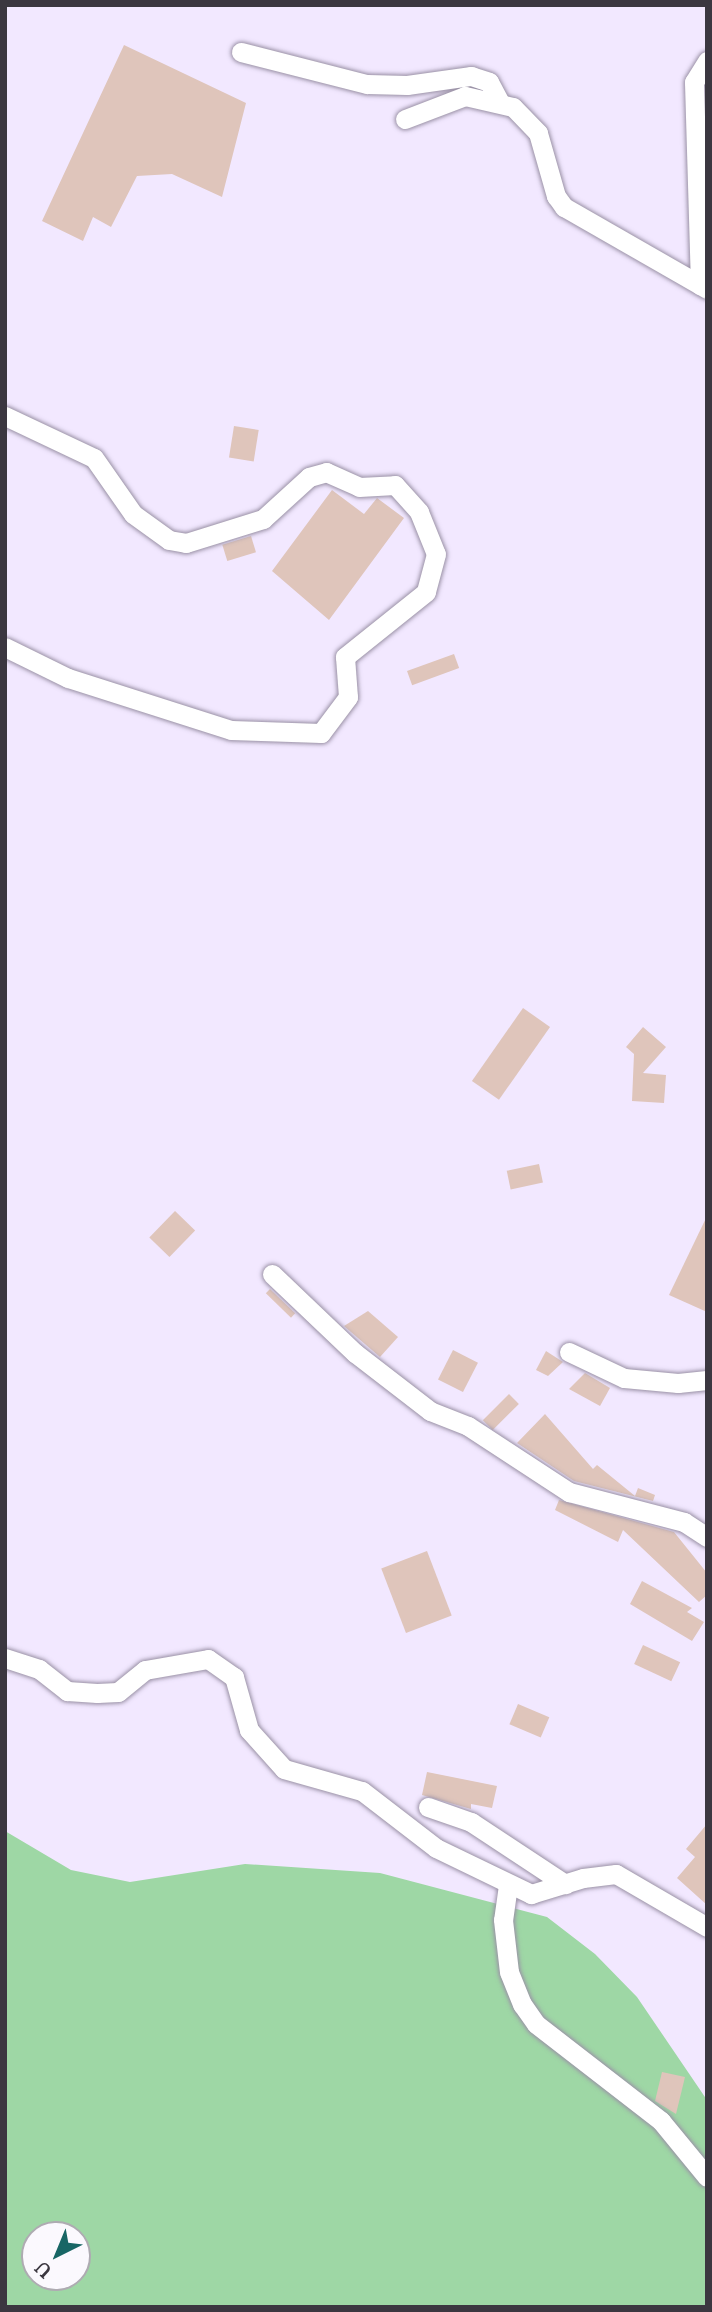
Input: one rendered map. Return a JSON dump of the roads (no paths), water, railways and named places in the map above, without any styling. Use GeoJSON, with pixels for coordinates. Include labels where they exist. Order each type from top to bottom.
{"type":"FeatureCollection","features":[{"type":"Feature","properties":{"kind":"street"},"geometry":{"type":"LineString","coordinates":[[241,52],[367,84],[407,85],[471,76],[489,82],[499,101]]}},
{"type":"Feature","properties":{"kind":"street"},"geometry":{"type":"LineString","coordinates":[[704,287],[694,82],[707,61]]}},
{"type":"Feature","properties":{"kind":"street"},"geometry":{"type":"LineString","coordinates":[[405,119],[448,99],[499,101],[513,107],[538,133],[554,190],[564,207],[704,287]]}},
{"type":"Feature","properties":{"kind":"street"},"geometry":{"type":"LineString","coordinates":[[5,416],[94,458],[125,504],[150,531],[169,540],[186,542],[263,519],[309,477],[326,472],[359,487],[394,485],[419,512],[436,554],[426,592],[382,622],[345,657],[348,697],[321,733],[231,730],[68,678],[5,647]]}},
{"type":"Feature","properties":{"kind":"street"},"geometry":{"type":"LineString","coordinates":[[272,1274],[355,1353],[430,1410],[478,1432],[569,1492],[684,1522],[707,1537]]}},
{"type":"Feature","properties":{"kind":"street"},"geometry":{"type":"LineString","coordinates":[[569,1352],[624,1378],[707,1380]]}},
{"type":"Feature","properties":{"kind":"street"},"geometry":{"type":"LineString","coordinates":[[5,1658],[39,1669],[66,1691],[96,1693],[118,1692],[145,1670],[169,1663],[208,1659],[223,1665],[234,1677],[249,1730],[284,1769],[362,1791],[436,1847],[508,1885],[531,1894],[616,1874],[707,1927]]}},
{"type":"Feature","properties":{"kind":"street"},"geometry":{"type":"LineString","coordinates":[[428,1807],[471,1822],[565,1884]]}},
{"type":"Feature","properties":{"kind":"street"},"geometry":{"type":"LineString","coordinates":[[508,1885],[503,1920],[509,1972],[522,2004],[536,2024],[661,2121],[707,2176]]}}]}
